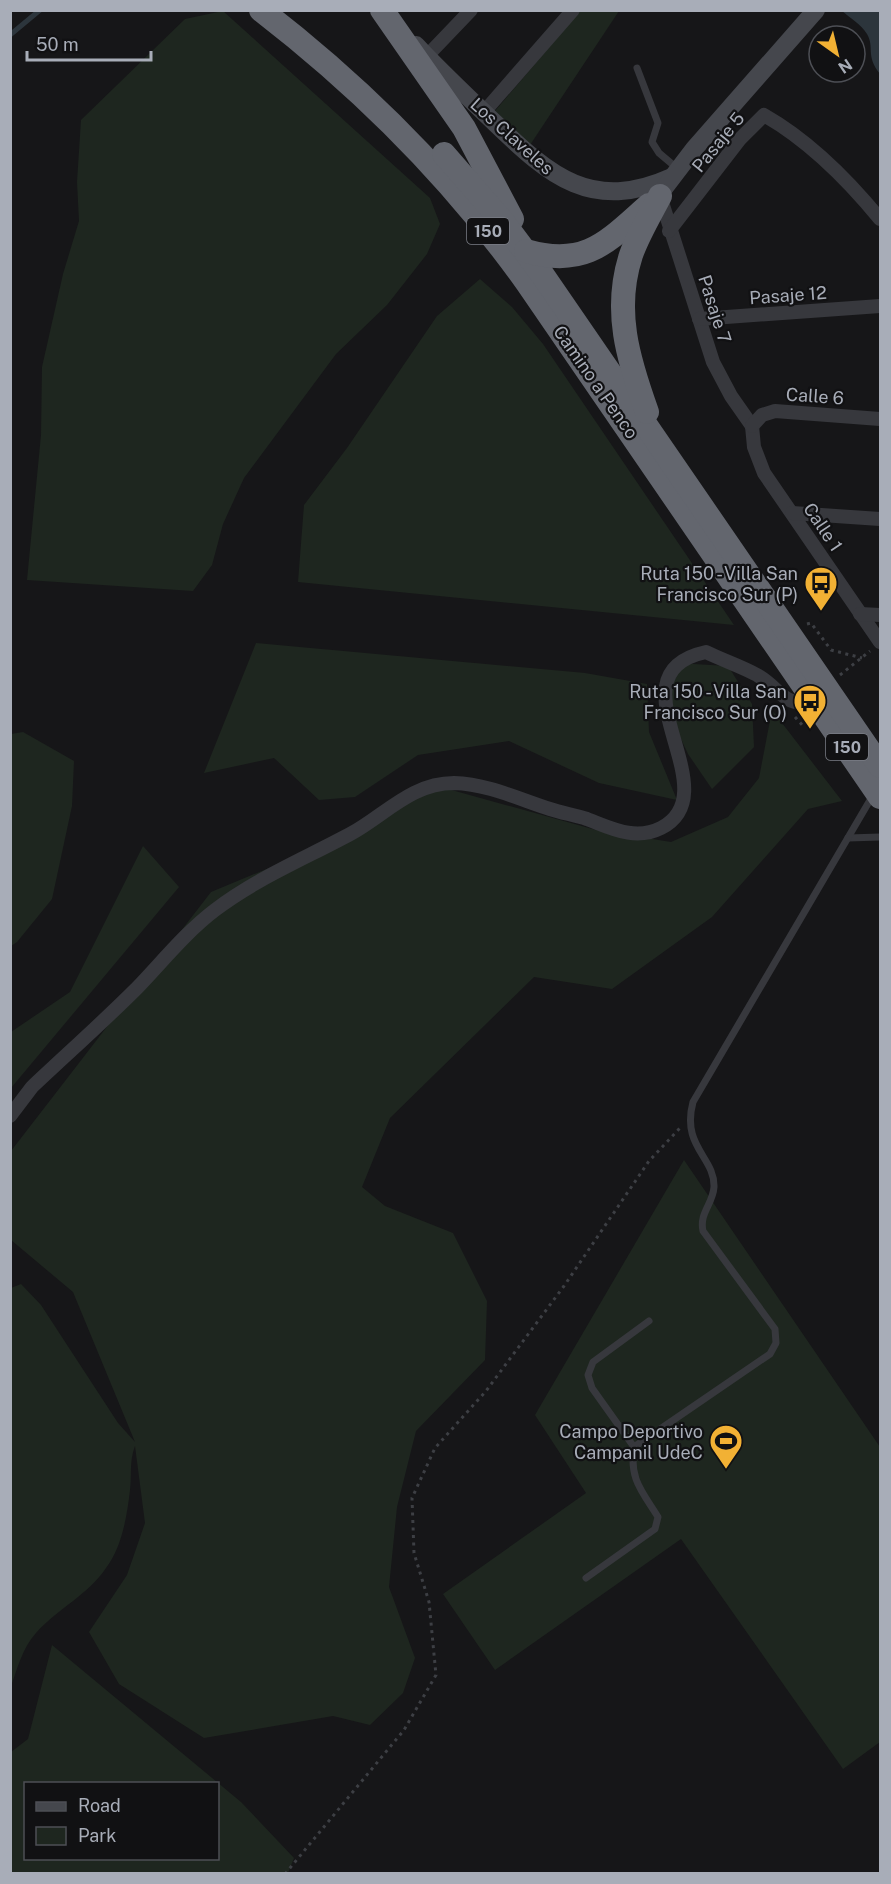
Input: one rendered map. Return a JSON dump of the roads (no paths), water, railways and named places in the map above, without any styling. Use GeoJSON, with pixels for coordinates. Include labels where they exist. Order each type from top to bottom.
{"type":"FeatureCollection","features":[{"type":"Feature","properties":{"kind":"highway","name":"Camino a Penco"},"geometry":{"type":"LineString","coordinates":[[261,10],[373,107],[430,164],[483,224],[528,284],[878,793]]}},
{"type":"Feature","properties":{"kind":"highway","name":"Camino a Penco"},"geometry":{"type":"LineString","coordinates":[[288,10],[348,62],[433,143],[485,200],[526,251],[880,766]]}},
{"type":"Feature","properties":{"kind":"highway"},"geometry":{"type":"LineString","coordinates":[[382,10],[474,145],[497,187],[526,251],[564,258],[590,252],[612,238],[670,181]]}},
{"type":"Feature","properties":{"kind":"highway"},"geometry":{"type":"LineString","coordinates":[[658,442],[629,363],[622,319],[623,296],[632,253],[670,181]]}},
{"type":"Feature","properties":{"kind":"street","name":"Los Claveles"},"geometry":{"type":"LineString","coordinates":[[382,10],[532,158],[574,185],[597,191],[626,191],[670,181]]}},
{"type":"Feature","properties":{"kind":"street"},"geometry":{"type":"LineString","coordinates":[[427,56],[471,10]]}},
{"type":"Feature","properties":{"kind":"street"},"geometry":{"type":"LineString","coordinates":[[670,181],[694,149],[816,10]]}},
{"type":"Feature","properties":{"kind":"street"},"geometry":{"type":"LineString","coordinates":[[484,112],[570,12]]}},
{"type":"Feature","properties":{"kind":"street","name":"Pasaje 5"},"geometry":{"type":"LineString","coordinates":[[669,231],[740,139],[764,115],[789,129],[862,196],[880,219]]}},
{"type":"Feature","properties":{"kind":"street","name":"Pasaje 7"},"geometry":{"type":"LineString","coordinates":[[670,181],[669,231],[721,379],[752,426]]}},
{"type":"Feature","properties":{"kind":"street","name":"Pasaje 12"},"geometry":{"type":"LineString","coordinates":[[699,319],[880,306]]}},
{"type":"Feature","properties":{"kind":"street","name":"Calle 6"},"geometry":{"type":"LineString","coordinates":[[752,426],[762,415],[775,411],[880,419]]}},
{"type":"Feature","properties":{"kind":"street","name":"Calle 1"},"geometry":{"type":"LineString","coordinates":[[752,426],[754,447],[760,465],[880,642]]}},
{"type":"Feature","properties":{"kind":"street"},"geometry":{"type":"LineString","coordinates":[[792,513],[880,519]]}},
{"type":"Feature","properties":{"kind":"street"},"geometry":{"type":"LineString","coordinates":[[861,614],[880,615]]}},
{"type":"Feature","properties":{"kind":"street"},"geometry":{"type":"LineString","coordinates":[[10,1116],[32,1087],[213,911],[253,884],[354,832],[410,794],[438,785],[466,784],[522,798],[621,832],[647,833],[670,822],[681,809],[684,800],[684,780],[664,701],[669,678],[684,660],[706,652],[758,675],[783,699],[803,704],[817,704]]}},
{"type":"Feature","properties":{"kind":"lane"},"geometry":{"type":"LineString","coordinates":[[637,68],[658,123],[652,142],[670,181]]}},
{"type":"Feature","properties":{"kind":"lane"},"geometry":{"type":"LineString","coordinates":[[634,1447],[770,1354],[776,1342],[775,1329],[703,1231],[700,1220],[714,1187],[711,1172],[692,1139],[690,1118],[693,1102],[848,838],[878,793]]}},
{"type":"Feature","properties":{"kind":"lane"},"geometry":{"type":"LineString","coordinates":[[848,838],[880,837]]}},
{"type":"Feature","properties":{"kind":"lane"},"geometry":{"type":"LineString","coordinates":[[586,1578],[655,1528],[658,1517],[631,1467],[634,1447],[592,1388],[588,1375],[594,1362],[649,1321]]}},
{"type":"Feature","properties":{"kind":"waterway"},"geometry":{"type":"LineString","coordinates":[[10,35],[40,10]]}},
{"type":"Feature","properties":{"kind":"place","name":"Ruta 150 - Villa San Francisco Sur (P)"},"geometry":{"type":"Point","coordinates":[821,612]}},
{"type":"Feature","properties":{"kind":"place","name":"Ruta 150 - Villa San Francisco Sur (O)"},"geometry":{"type":"Point","coordinates":[810,730]}},
{"type":"Feature","properties":{"kind":"place","name":"Campo Deportivo Campanil UdeC"},"geometry":{"type":"Point","coordinates":[726,1470]}}]}
